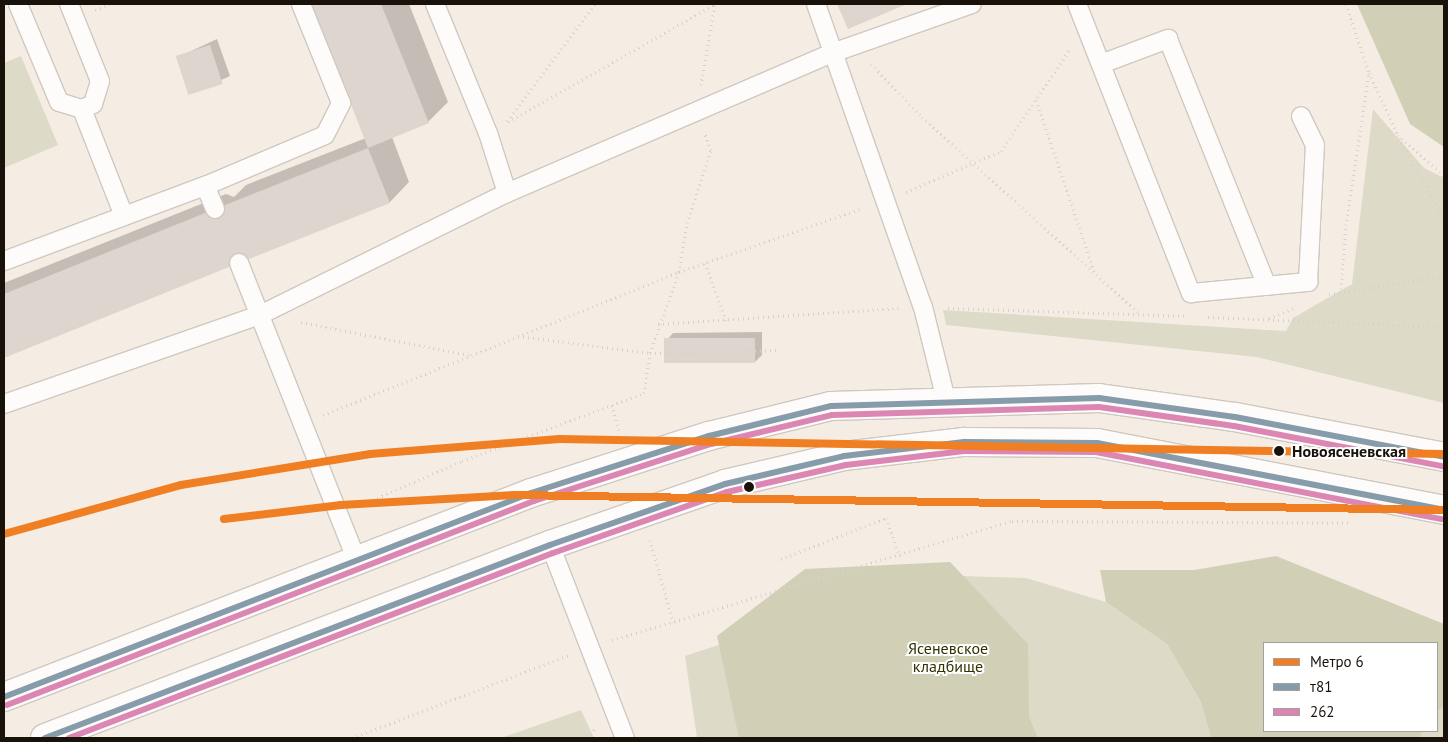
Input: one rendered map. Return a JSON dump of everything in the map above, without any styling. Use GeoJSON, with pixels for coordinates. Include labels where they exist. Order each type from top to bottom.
{"type":"FeatureCollection","features":[{"type":"Feature","properties":{"kind":"street"},"geometry":{"type":"LineString","coordinates":[[4,697],[356,559],[531,494],[709,436],[831,406],[946,400],[1099,398],[1235,417],[1444,457]]}},
{"type":"Feature","properties":{"kind":"street"},"geometry":{"type":"LineString","coordinates":[[45,738],[550,545],[724,484],[844,456],[964,442],[1097,443],[1444,510]]}},
{"type":"Feature","properties":{"kind":"lane"},"geometry":{"type":"LineString","coordinates":[[18,4],[59,102],[82,109],[93,104],[100,81],[70,4]]}},
{"type":"Feature","properties":{"kind":"lane"},"geometry":{"type":"LineString","coordinates":[[4,261],[205,186],[325,135],[341,103],[301,4]]}},
{"type":"Feature","properties":{"kind":"lane"},"geometry":{"type":"LineString","coordinates":[[435,4],[488,133],[507,193]]}},
{"type":"Feature","properties":{"kind":"lane"},"geometry":{"type":"LineString","coordinates":[[816,4],[923,307],[946,400]]}},
{"type":"Feature","properties":{"kind":"lane"},"geometry":{"type":"LineString","coordinates":[[4,404],[262,314],[507,193],[834,52],[972,4]]}},
{"type":"Feature","properties":{"kind":"lane"},"geometry":{"type":"LineString","coordinates":[[1077,4],[1191,292],[1308,282],[1315,146],[1301,116]]}},
{"type":"Feature","properties":{"kind":"lane"},"geometry":{"type":"LineString","coordinates":[[1101,64],[1168,39],[1267,286]]}},
{"type":"Feature","properties":{"kind":"lane"},"geometry":{"type":"LineString","coordinates":[[82,109],[124,216]]}},
{"type":"Feature","properties":{"kind":"lane"},"geometry":{"type":"LineString","coordinates":[[205,186],[215,209]]}},
{"type":"Feature","properties":{"kind":"lane"},"geometry":{"type":"LineString","coordinates":[[239,264],[262,314],[356,559]]}},
{"type":"Feature","properties":{"kind":"lane"},"geometry":{"type":"LineString","coordinates":[[550,545],[587,648],[624,738]]}},
{"type":"Feature","properties":{"kind":"path"},"geometry":{"type":"LineString","coordinates":[[595,4],[505,123],[715,4]]}},
{"type":"Feature","properties":{"kind":"path"},"geometry":{"type":"LineString","coordinates":[[340,514],[462,461],[644,394],[650,353],[658,324],[679,272],[687,223],[711,150],[696,112],[715,4]]}},
{"type":"Feature","properties":{"kind":"path"},"geometry":{"type":"LineString","coordinates":[[1346,4],[1369,73],[1398,135],[1444,219]]}},
{"type":"Feature","properties":{"kind":"path"},"geometry":{"type":"LineString","coordinates":[[304,423],[679,272],[885,200],[976,165],[1001,151],[1086,26]]}},
{"type":"Feature","properties":{"kind":"path"},"geometry":{"type":"LineString","coordinates":[[854,45],[976,165],[1141,315]]}},
{"type":"Feature","properties":{"kind":"path"},"geometry":{"type":"LineString","coordinates":[[1341,290],[1369,73]]}},
{"type":"Feature","properties":{"kind":"path"},"geometry":{"type":"LineString","coordinates":[[1036,100],[1096,274]]}},
{"type":"Feature","properties":{"kind":"path"},"geometry":{"type":"LineString","coordinates":[[1398,135],[1444,176]]}},
{"type":"Feature","properties":{"kind":"path"},"geometry":{"type":"LineString","coordinates":[[705,263],[726,320]]}},
{"type":"Feature","properties":{"kind":"path"},"geometry":{"type":"LineString","coordinates":[[1324,296],[1341,290],[1444,276]]}},
{"type":"Feature","properties":{"kind":"path"},"geometry":{"type":"LineString","coordinates":[[1266,320],[1299,306]]}},
{"type":"Feature","properties":{"kind":"path"},"geometry":{"type":"LineString","coordinates":[[658,324],[923,307],[1189,317]]}},
{"type":"Feature","properties":{"kind":"path"},"geometry":{"type":"LineString","coordinates":[[262,314],[470,355]]}},
{"type":"Feature","properties":{"kind":"path"},"geometry":{"type":"LineString","coordinates":[[1199,317],[1444,327]]}},
{"type":"Feature","properties":{"kind":"path"},"geometry":{"type":"LineString","coordinates":[[517,336],[650,353],[778,350]]}},
{"type":"Feature","properties":{"kind":"path"},"geometry":{"type":"LineString","coordinates":[[612,405],[620,434]]}},
{"type":"Feature","properties":{"kind":"path"},"geometry":{"type":"LineString","coordinates":[[781,559],[886,518],[900,557]]}},
{"type":"Feature","properties":{"kind":"path"},"geometry":{"type":"LineString","coordinates":[[352,738],[587,648],[900,557],[1012,521],[1358,523]]}},
{"type":"Feature","properties":{"kind":"path"},"geometry":{"type":"LineString","coordinates":[[648,534],[673,622]]}},
{"type":"Feature","properties":{"kind":"green space"},"geometry":{"type":"Polygon","coordinates":[[[1357,4],[1444,4],[1444,147],[1410,124],[1357,4]]]}},
{"type":"Feature","properties":{"kind":"green space"},"geometry":{"type":"Polygon","coordinates":[[[21,56],[58,145],[4,168],[4,63],[21,56]]]}},
{"type":"Feature","properties":{"kind":"green space"},"geometry":{"type":"Polygon","coordinates":[[[1373,109],[1424,168],[1444,178],[1444,403],[1257,357],[946,325],[943,310],[1286,331],[1293,318],[1352,284],[1373,109]]]}},
{"type":"Feature","properties":{"kind":"green space"},"geometry":{"type":"Polygon","coordinates":[[[1276,556],[1444,624],[1444,706],[1438,710],[1438,642],[1263,642],[1263,732],[1422,732],[1419,738],[1211,738],[1201,702],[1167,644],[1106,602],[1100,570],[1194,570],[1276,556]]]}},
{"type":"Feature","properties":{"kind":"green space","name":"Ясеневское кладбище"},"geometry":{"type":"Polygon","coordinates":[[[950,562],[1028,644],[1029,717],[1038,738],[739,738],[717,636],[805,569],[950,562]]]}},
{"type":"Feature","properties":{"kind":"green space","name":"Ясеневское кладбище"},"geometry":{"type":"Polygon","coordinates":[[[931,575],[1026,578],[1106,602],[1167,644],[1201,702],[1211,738],[697,738],[685,656],[931,575]]]}},
{"type":"Feature","properties":{"kind":"green space"},"geometry":{"type":"Polygon","coordinates":[[[1444,701],[1444,738],[1419,738],[1422,732],[1438,732],[1438,709],[1444,701]]]}},
{"type":"Feature","properties":{"kind":"green space"},"geometry":{"type":"Polygon","coordinates":[[[581,710],[594,738],[501,738],[581,710]]]}},
{"type":"Feature","properties":{"kind":"building"},"geometry":{"type":"Polygon","coordinates":[[[312,4],[381,4],[429,123],[368,148],[312,4]]]}},
{"type":"Feature","properties":{"kind":"building"},"geometry":{"type":"Polygon","coordinates":[[[837,4],[907,4],[848,29],[837,4]]]}},
{"type":"Feature","properties":{"kind":"building"},"geometry":{"type":"Polygon","coordinates":[[[210,45],[223,84],[188,95],[176,56],[210,45]]]}},
{"type":"Feature","properties":{"kind":"building"},"geometry":{"type":"Polygon","coordinates":[[[368,148],[390,203],[249,259],[235,253],[229,267],[4,358],[4,294],[205,213],[219,219],[225,205],[368,148]]]}},
{"type":"Feature","properties":{"kind":"building"},"geometry":{"type":"Polygon","coordinates":[[[664,338],[755,338],[755,363],[664,363],[664,338]]]}},
{"type":"Feature","properties":{"kind":"metro line","name":"6"},"geometry":{"type":"LineString","coordinates":[[4,534],[181,485],[370,454],[559,439],[1444,454]]}},
{"type":"Feature","properties":{"kind":"metro line","name":"6"},"geometry":{"type":"LineString","coordinates":[[224,519],[341,505],[516,495],[1444,510]]}},
{"type":"Feature","properties":{"kind":"transit line","name":"т81"},"geometry":{"type":"LineString","coordinates":[[4,697],[531,493],[709,436],[831,406],[1099,398],[1235,417],[1444,457]]}},
{"type":"Feature","properties":{"kind":"transit line","name":"262"},"geometry":{"type":"LineString","coordinates":[[7,705],[534,501],[711,444],[832,415],[1099,407],[1234,426],[1442,466]]}},
{"type":"Feature","properties":{"kind":"transit line","name":"т81"},"geometry":{"type":"LineString","coordinates":[[45,738],[550,545],[725,484],[844,456],[964,442],[1097,443],[1444,510]]}},
{"type":"Feature","properties":{"kind":"transit line","name":"262"},"geometry":{"type":"LineString","coordinates":[[69,738],[553,553],[727,492],[846,465],[964,451],[1096,452],[1442,519]]}},
{"type":"Feature","properties":{"kind":"place","name":"Новоясеневская"},"geometry":{"type":"Point","coordinates":[1279,451]}}]}
